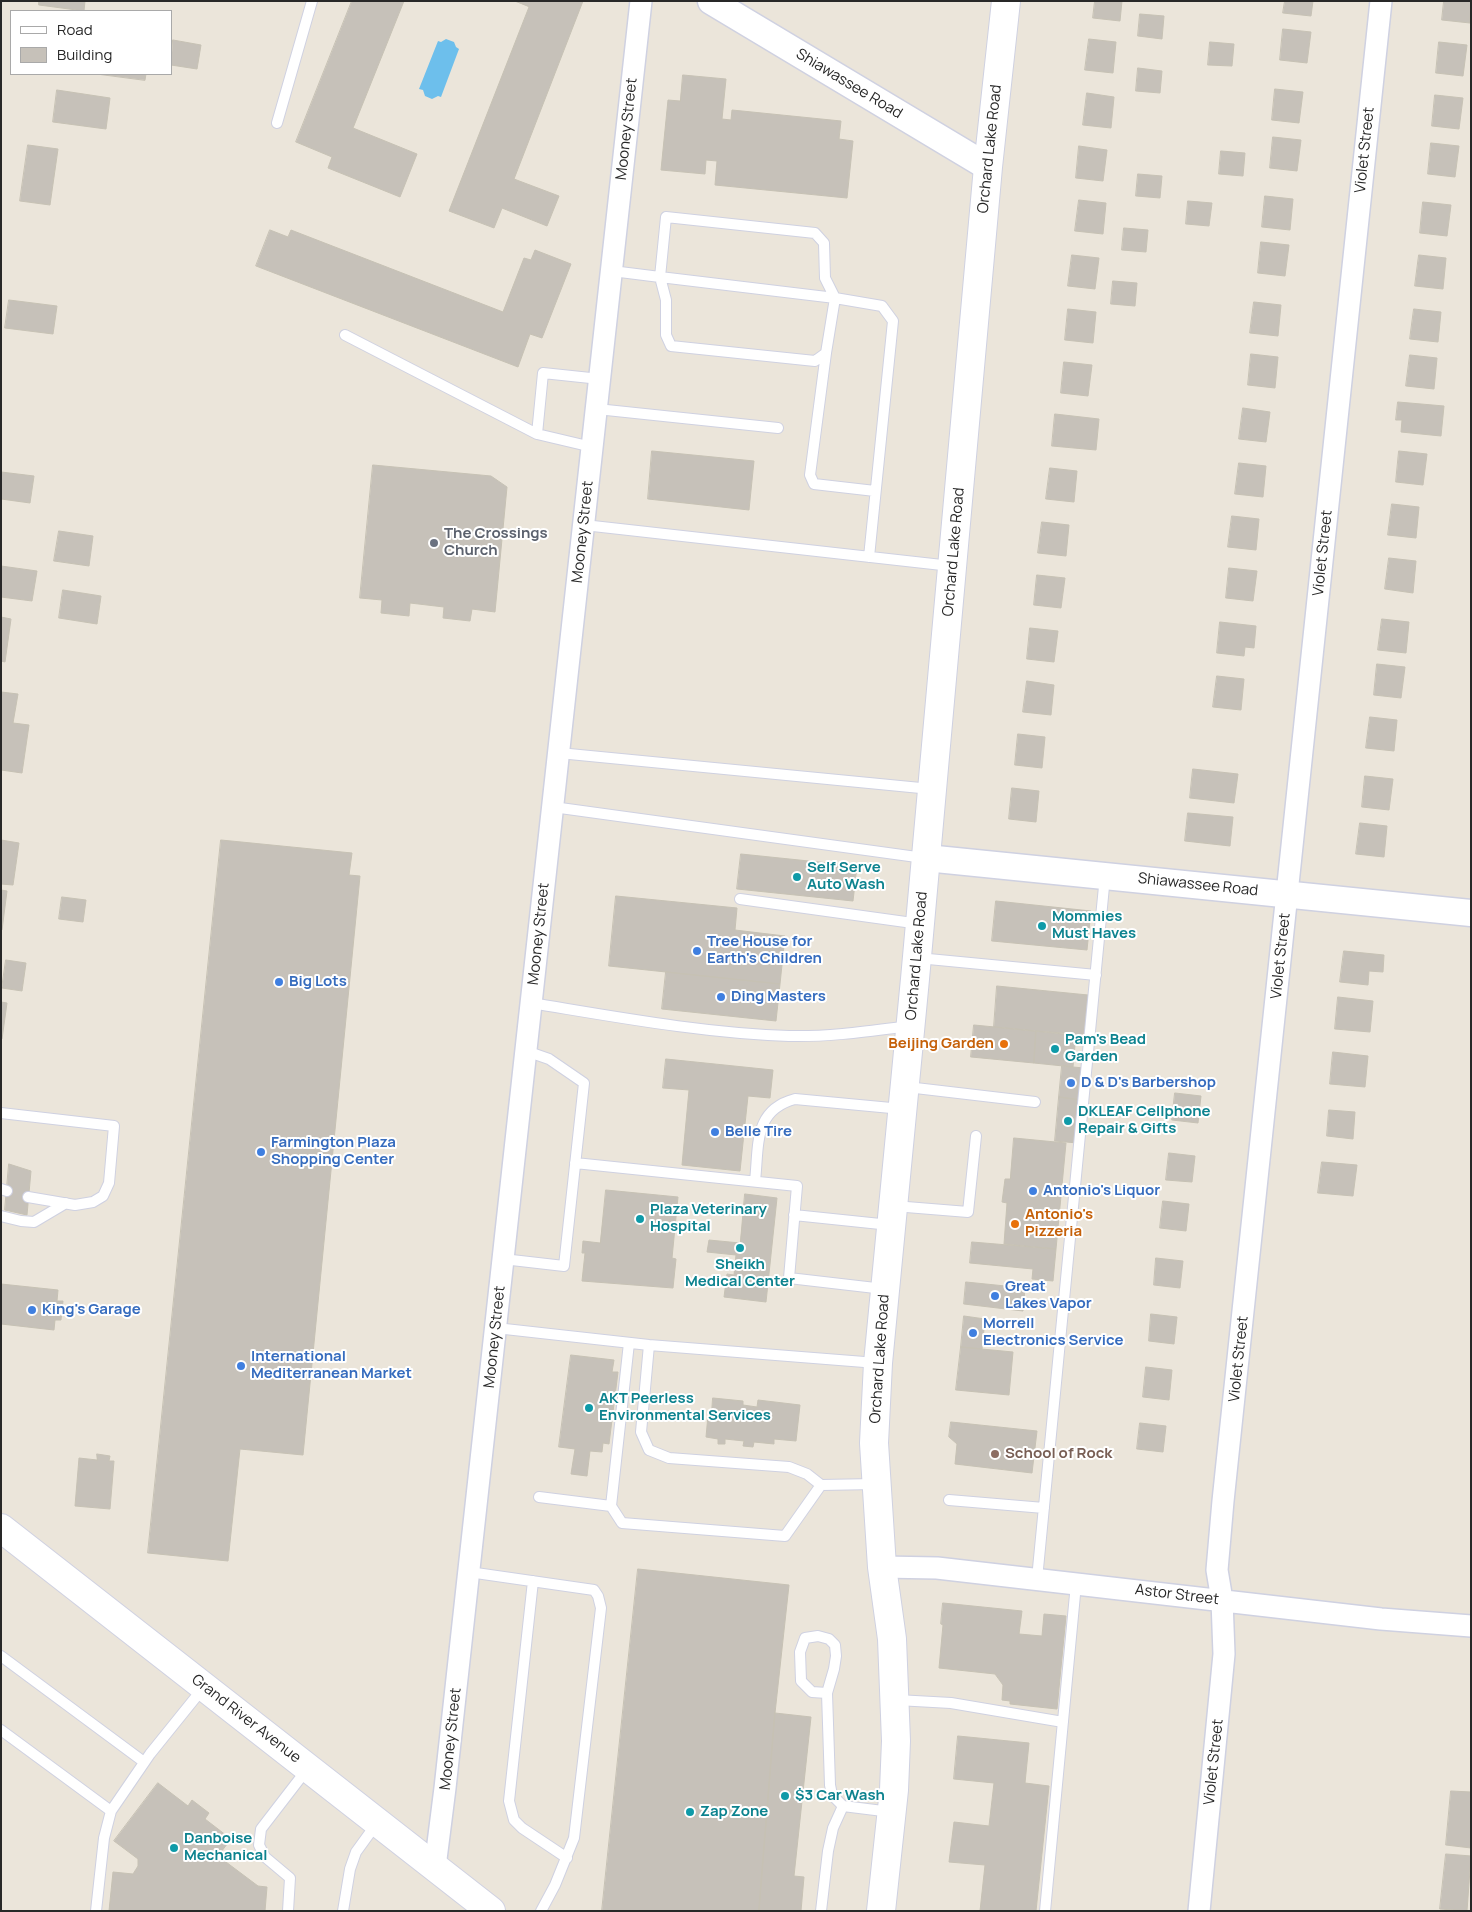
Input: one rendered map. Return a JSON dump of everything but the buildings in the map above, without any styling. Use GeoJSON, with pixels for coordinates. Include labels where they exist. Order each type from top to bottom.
{"type":"FeatureCollection","features":[{"type":"Feature","properties":{"kind":"main road","name":"Orchard Lake Road"},"geometry":{"type":"LineString","coordinates":[[881,1911],[892,1812],[896,1700],[892,1639],[882,1567],[874,1443],[878,1363],[911,1026],[988,167],[1006,1]]}},
{"type":"Feature","properties":{"kind":"main road","name":"Grand River Avenue"},"geometry":{"type":"LineString","coordinates":[[4,1535],[204,1686],[491,1911]]}},
{"type":"Feature","properties":{"kind":"street","name":"Mooney Street"},"geometry":{"type":"LineString","coordinates":[[435,1867],[446,1788],[642,1]]}},
{"type":"Feature","properties":{"kind":"street","name":"Shiawassee Road"},"geometry":{"type":"LineString","coordinates":[[711,1],[988,167]]}},
{"type":"Feature","properties":{"kind":"street","name":"Violet Street"},"geometry":{"type":"LineString","coordinates":[[1199,1911],[1224,1654],[1222,1600],[1217,1570],[1223,1501],[1381,1]]}},
{"type":"Feature","properties":{"kind":"street","name":"Shiawassee Road"},"geometry":{"type":"LineString","coordinates":[[926,858],[1471,913]]}},
{"type":"Feature","properties":{"kind":"street","name":"Astor Street"},"geometry":{"type":"LineString","coordinates":[[882,1567],[937,1568],[1380,1619],[1471,1626]]}},
{"type":"Feature","properties":{"kind":"lane"},"geometry":{"type":"LineString","coordinates":[[277,123],[312,1]]}},
{"type":"Feature","properties":{"kind":"lane"},"geometry":{"type":"LineString","coordinates":[[826,353],[816,361],[672,346],[666,335],[666,300],[660,277],[666,216],[815,233],[824,243],[825,278],[835,298],[810,475],[814,484],[875,491]]}},
{"type":"Feature","properties":{"kind":"lane"},"geometry":{"type":"LineString","coordinates":[[612,270],[835,298],[882,306],[893,322],[869,557]]}},
{"type":"Feature","properties":{"kind":"lane"},"geometry":{"type":"LineString","coordinates":[[345,335],[537,434],[592,446]]}},
{"type":"Feature","properties":{"kind":"lane"},"geometry":{"type":"LineString","coordinates":[[537,434],[543,373],[600,379]]}},
{"type":"Feature","properties":{"kind":"lane"},"geometry":{"type":"LineString","coordinates":[[597,409],[778,428]]}},
{"type":"Feature","properties":{"kind":"lane"},"geometry":{"type":"LineString","coordinates":[[584,525],[952,566]]}},
{"type":"Feature","properties":{"kind":"lane"},"geometry":{"type":"LineString","coordinates":[[559,753],[932,789]]}},
{"type":"Feature","properties":{"kind":"lane"},"geometry":{"type":"LineString","coordinates":[[553,807],[926,858]]}},
{"type":"Feature","properties":{"kind":"lane"},"geometry":{"type":"LineString","coordinates":[[1037,1579],[1105,876]]}},
{"type":"Feature","properties":{"kind":"lane"},"geometry":{"type":"LineString","coordinates":[[740,899],[920,924]]}},
{"type":"Feature","properties":{"kind":"lane"},"geometry":{"type":"LineString","coordinates":[[917,958],[1096,975]]}},
{"type":"Feature","properties":{"kind":"lane"},"geometry":{"type":"LineString","coordinates":[[532,1003],[649,1023],[723,1032],[790,1036],[826,1035],[911,1026]]}},
{"type":"Feature","properties":{"kind":"lane"},"geometry":{"type":"LineString","coordinates":[[503,1259],[564,1266],[584,1083],[549,1058],[526,1051]]}},
{"type":"Feature","properties":{"kind":"lane"},"geometry":{"type":"LineString","coordinates":[[755,1182],[761,1127],[766,1115],[782,1102],[795,1099],[904,1098],[1035,1102]]}},
{"type":"Feature","properties":{"kind":"lane"},"geometry":{"type":"LineString","coordinates":[[1,1113],[114,1126],[109,1182],[103,1196],[93,1202],[75,1205],[28,1197]]}},
{"type":"Feature","properties":{"kind":"lane"},"geometry":{"type":"LineString","coordinates":[[794,1215],[892,1216],[968,1212],[976,1136]]}},
{"type":"Feature","properties":{"kind":"lane"},"geometry":{"type":"LineString","coordinates":[[575,1163],[797,1186],[788,1278],[885,1289]]}},
{"type":"Feature","properties":{"kind":"lane"},"geometry":{"type":"LineString","coordinates":[[1,1216],[21,1222],[34,1222],[66,1203]]}},
{"type":"Feature","properties":{"kind":"lane"},"geometry":{"type":"LineString","coordinates":[[496,1328],[649,1345],[878,1363]]}},
{"type":"Feature","properties":{"kind":"lane"},"geometry":{"type":"LineString","coordinates":[[629,1343],[612,1506],[622,1523],[785,1536],[821,1484]]}},
{"type":"Feature","properties":{"kind":"lane"},"geometry":{"type":"LineString","coordinates":[[649,1345],[641,1432],[649,1450],[669,1458],[789,1467],[806,1474],[821,1484],[877,1484]]}},
{"type":"Feature","properties":{"kind":"lane"},"geometry":{"type":"LineString","coordinates":[[540,1498],[612,1506]]}},
{"type":"Feature","properties":{"kind":"lane"},"geometry":{"type":"LineString","coordinates":[[949,1500],[1044,1508]]}},
{"type":"Feature","properties":{"kind":"lane"},"geometry":{"type":"LineString","coordinates":[[469,1572],[594,1590],[598,1596],[601,1608],[574,1838],[555,1885],[541,1911]]}},
{"type":"Feature","properties":{"kind":"lane"},"geometry":{"type":"LineString","coordinates":[[533,1581],[509,1801],[514,1820],[522,1828],[567,1858]]}},
{"type":"Feature","properties":{"kind":"lane"},"geometry":{"type":"LineString","coordinates":[[1044,1911],[1076,1584]]}},
{"type":"Feature","properties":{"kind":"lane"},"geometry":{"type":"LineString","coordinates":[[827,1693],[812,1692],[801,1681],[800,1652],[805,1638],[818,1636],[829,1639],[834,1645],[836,1656],[827,1693],[830,1785],[832,1795],[843,1806],[892,1812]]}},
{"type":"Feature","properties":{"kind":"lane"},"geometry":{"type":"LineString","coordinates":[[1,1656],[144,1762]]}},
{"type":"Feature","properties":{"kind":"lane"},"geometry":{"type":"LineString","coordinates":[[96,1911],[104,1838],[111,1811],[144,1762],[204,1686]]}},
{"type":"Feature","properties":{"kind":"lane"},"geometry":{"type":"LineString","coordinates":[[896,1700],[951,1702],[1063,1722]]}},
{"type":"Feature","properties":{"kind":"lane"},"geometry":{"type":"LineString","coordinates":[[1,1730],[111,1811]]}},
{"type":"Feature","properties":{"kind":"lane"},"geometry":{"type":"LineString","coordinates":[[288,1911],[290,1878],[265,1857],[259,1845],[261,1829],[308,1768]]}},
{"type":"Feature","properties":{"kind":"lane"},"geometry":{"type":"LineString","coordinates":[[821,1911],[831,1836],[843,1806]]}},
{"type":"Feature","properties":{"kind":"lane"},"geometry":{"type":"LineString","coordinates":[[343,1911],[350,1869],[356,1852],[378,1822]]}},
{"type":"Feature","properties":{"kind":"water"},"geometry":{"type":"Polygon","coordinates":[[[446,39],[454,42],[459,49],[441,97],[438,96],[432,99],[425,96],[423,90],[419,89],[438,41],[441,42],[446,39]]]}},
{"type":"Feature","properties":{"kind":"place","name":"The Crossings Church"},"geometry":{"type":"Point","coordinates":[434,543]}},
{"type":"Feature","properties":{"kind":"place","name":"Self Serve Auto Wash"},"geometry":{"type":"Point","coordinates":[797,877]}},
{"type":"Feature","properties":{"kind":"place","name":"Mommies Must Haves"},"geometry":{"type":"Point","coordinates":[1042,926]}},
{"type":"Feature","properties":{"kind":"place","name":"Tree House for Earth's Children"},"geometry":{"type":"Point","coordinates":[697,951]}},
{"type":"Feature","properties":{"kind":"place","name":"Big Lots"},"geometry":{"type":"Point","coordinates":[279,982]}},
{"type":"Feature","properties":{"kind":"place","name":"Ding Masters"},"geometry":{"type":"Point","coordinates":[721,997]}},
{"type":"Feature","properties":{"kind":"place","name":"Beijing Garden"},"geometry":{"type":"Point","coordinates":[1004,1044]}},
{"type":"Feature","properties":{"kind":"place","name":"Pam's Bead Garden"},"geometry":{"type":"Point","coordinates":[1055,1049]}},
{"type":"Feature","properties":{"kind":"place","name":"D & D's Barbershop"},"geometry":{"type":"Point","coordinates":[1071,1083]}},
{"type":"Feature","properties":{"kind":"place","name":"DKLEAF Cellphone Repair & Gifts"},"geometry":{"type":"Point","coordinates":[1068,1121]}},
{"type":"Feature","properties":{"kind":"place","name":"Belle Tire"},"geometry":{"type":"Point","coordinates":[715,1132]}},
{"type":"Feature","properties":{"kind":"place","name":"Farmington Plaza Shopping Center"},"geometry":{"type":"Point","coordinates":[261,1152]}},
{"type":"Feature","properties":{"kind":"place","name":"Antonio's Liquor"},"geometry":{"type":"Point","coordinates":[1033,1191]}},
{"type":"Feature","properties":{"kind":"place","name":"Plaza Veterinary Hospital"},"geometry":{"type":"Point","coordinates":[640,1219]}},
{"type":"Feature","properties":{"kind":"place","name":"Antonio's Pizzeria"},"geometry":{"type":"Point","coordinates":[1015,1224]}},
{"type":"Feature","properties":{"kind":"place","name":"Sheikh Medical Center"},"geometry":{"type":"Point","coordinates":[740,1248]}},
{"type":"Feature","properties":{"kind":"place","name":"Great Lakes Vapor"},"geometry":{"type":"Point","coordinates":[995,1296]}},
{"type":"Feature","properties":{"kind":"place","name":"King's Garage"},"geometry":{"type":"Point","coordinates":[32,1310]}},
{"type":"Feature","properties":{"kind":"place","name":"Morrell Electronics Service"},"geometry":{"type":"Point","coordinates":[973,1333]}},
{"type":"Feature","properties":{"kind":"place","name":"International Mediterranean Market"},"geometry":{"type":"Point","coordinates":[241,1366]}},
{"type":"Feature","properties":{"kind":"place","name":"AKT Peerless Environmental Services"},"geometry":{"type":"Point","coordinates":[589,1408]}},
{"type":"Feature","properties":{"kind":"place","name":"School of Rock"},"geometry":{"type":"Point","coordinates":[995,1454]}},
{"type":"Feature","properties":{"kind":"place","name":"$3 Car Wash"},"geometry":{"type":"Point","coordinates":[785,1796]}},
{"type":"Feature","properties":{"kind":"place","name":"Zap Zone"},"geometry":{"type":"Point","coordinates":[690,1812]}},
{"type":"Feature","properties":{"kind":"place","name":"Danboise Mechanical"},"geometry":{"type":"Point","coordinates":[174,1848]}}]}
